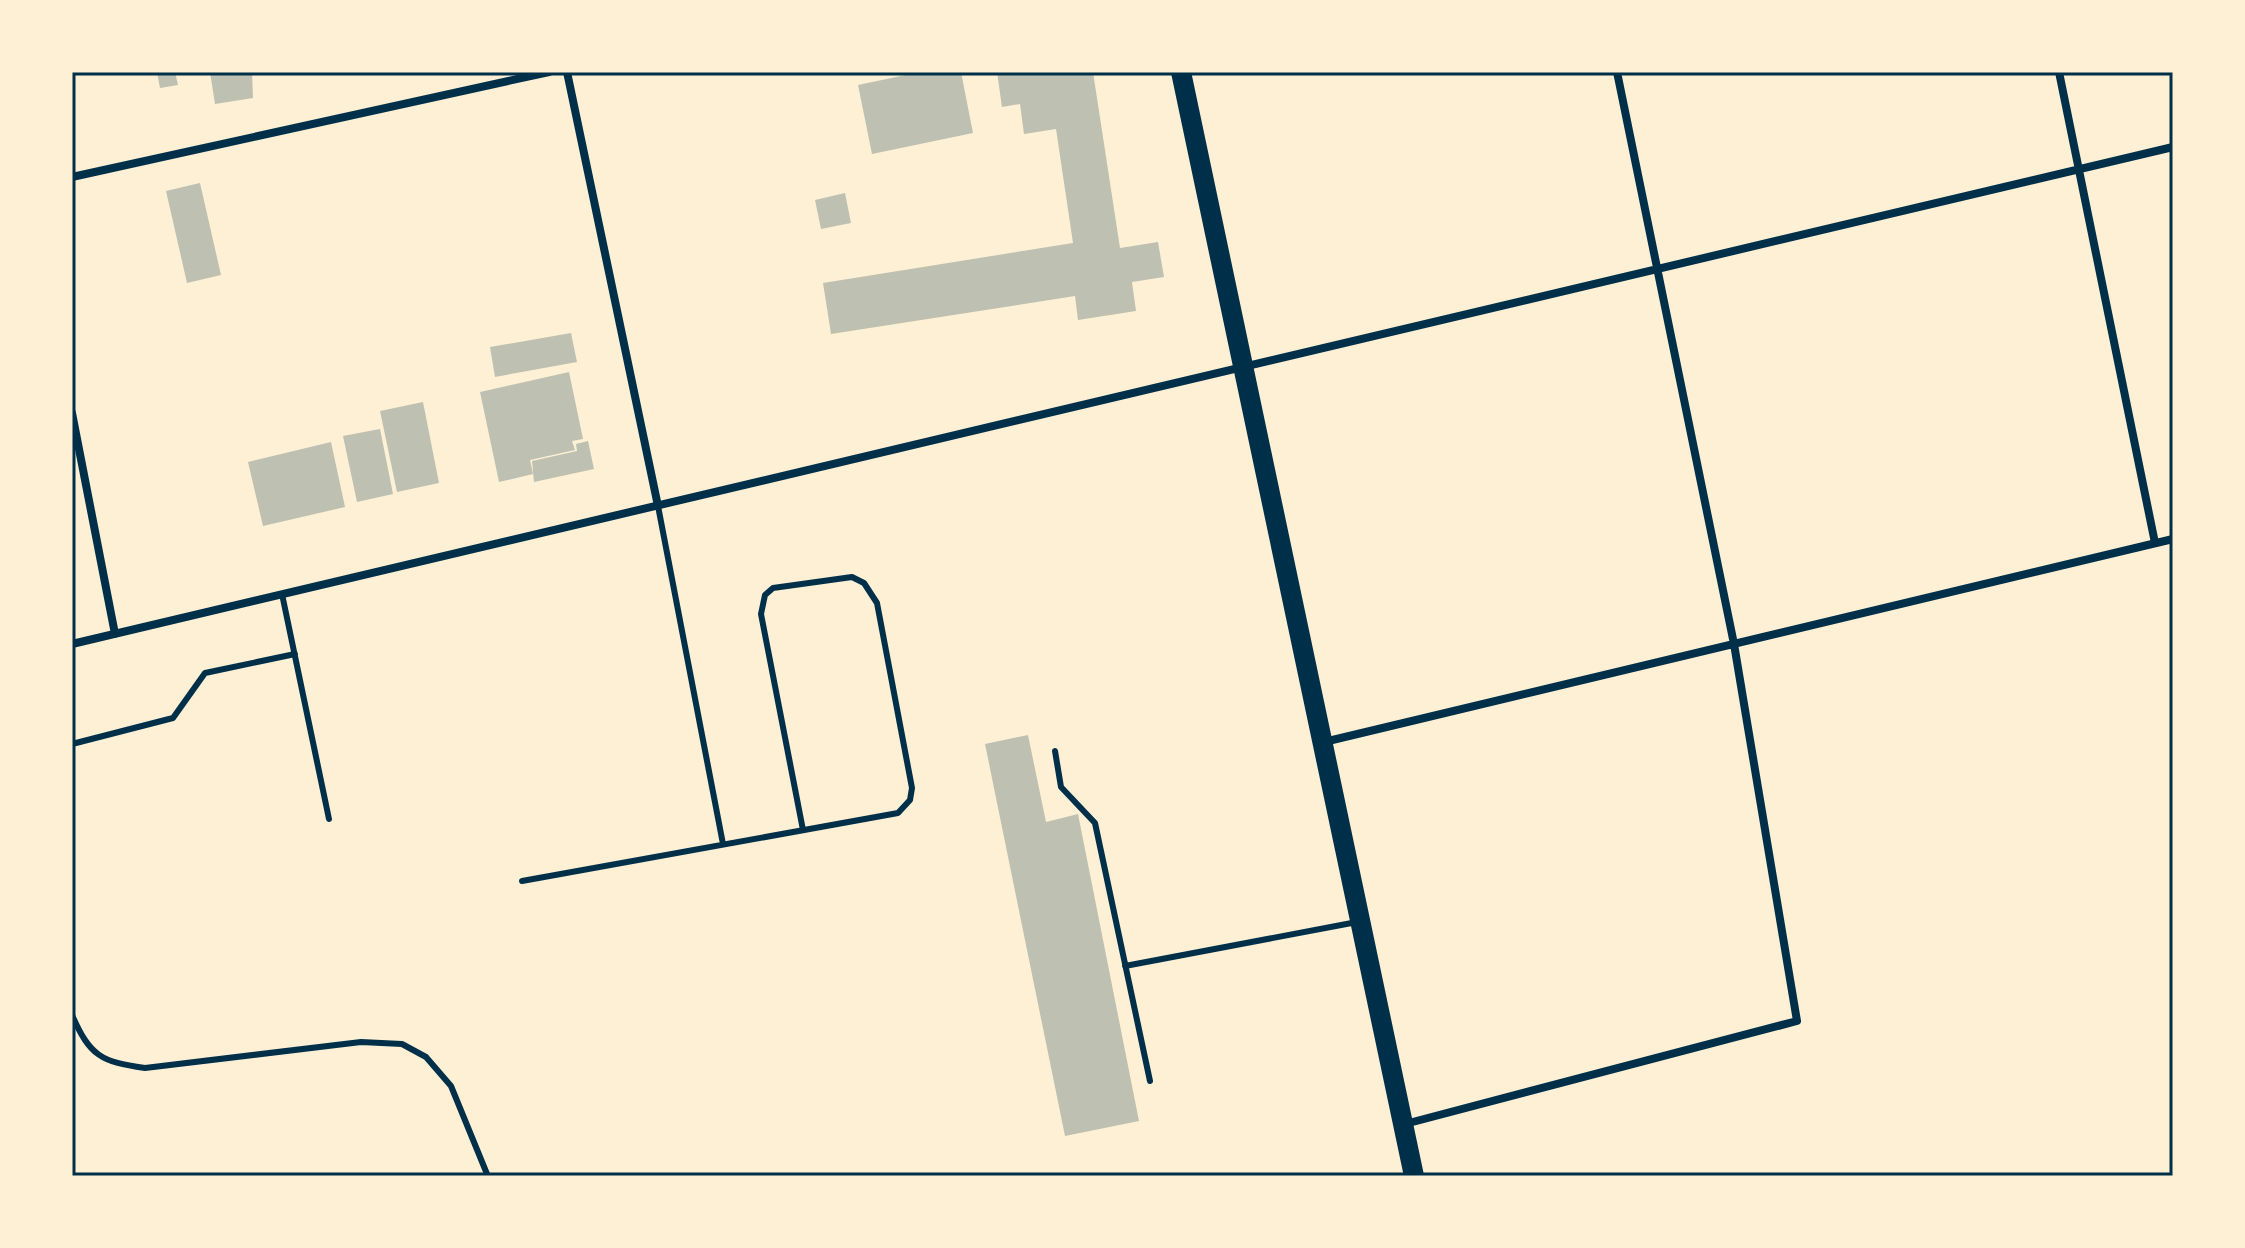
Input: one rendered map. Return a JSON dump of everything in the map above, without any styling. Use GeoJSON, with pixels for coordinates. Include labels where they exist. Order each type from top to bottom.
{"type":"FeatureCollection","features":[{"type":"Feature","properties":{"kind":"main road"},"geometry":{"type":"LineString","coordinates":[[1181,72],[1414,1176]]}},
{"type":"Feature","properties":{"kind":"street"},"geometry":{"type":"LineString","coordinates":[[72,177],[549,72]]}},
{"type":"Feature","properties":{"kind":"street"},"geometry":{"type":"LineString","coordinates":[[567,72],[658,506]]}},
{"type":"Feature","properties":{"kind":"street"},"geometry":{"type":"LineString","coordinates":[[1404,1124],[1797,1021],[1734,644],[1617,72]]}},
{"type":"Feature","properties":{"kind":"street"},"geometry":{"type":"LineString","coordinates":[[2059,72],[2155,543]]}},
{"type":"Feature","properties":{"kind":"street"},"geometry":{"type":"LineString","coordinates":[[72,644],[2173,147]]}},
{"type":"Feature","properties":{"kind":"street"},"geometry":{"type":"LineString","coordinates":[[72,413],[115,634]]}},
{"type":"Feature","properties":{"kind":"street"},"geometry":{"type":"LineString","coordinates":[[1323,742],[2173,539]]}},
{"type":"Feature","properties":{"kind":"lane"},"geometry":{"type":"LineString","coordinates":[[658,506],[723,844]]}},
{"type":"Feature","properties":{"kind":"lane"},"geometry":{"type":"LineString","coordinates":[[522,881],[898,813],[910,800],[912,788],[877,603],[864,583],[852,577],[773,588],[762,603],[761,614],[803,830]]}},
{"type":"Feature","properties":{"kind":"lane"},"geometry":{"type":"LineString","coordinates":[[282,594],[329,819]]}},
{"type":"Feature","properties":{"kind":"lane"},"geometry":{"type":"LineString","coordinates":[[72,744],[173,718],[205,673],[295,654]]}},
{"type":"Feature","properties":{"kind":"lane"},"geometry":{"type":"LineString","coordinates":[[1055,751],[1061,787],[1095,823],[1150,1081]]}},
{"type":"Feature","properties":{"kind":"lane"},"geometry":{"type":"LineString","coordinates":[[1125,966],[1361,922]]}},
{"type":"Feature","properties":{"kind":"lane"},"geometry":{"type":"LineString","coordinates":[[72,1015],[88,1046],[98,1057],[145,1068],[361,1042],[402,1044],[426,1057],[451,1086],[487,1174]]}},
{"type":"Feature","properties":{"kind":"building"},"geometry":{"type":"Polygon","coordinates":[[[157,72],[175,72],[178,85],[160,88],[157,72]]]}},
{"type":"Feature","properties":{"kind":"building"},"geometry":{"type":"Polygon","coordinates":[[[210,72],[252,72],[253,98],[215,104],[210,72]]]}},
{"type":"Feature","properties":{"kind":"building"},"geometry":{"type":"Polygon","coordinates":[[[920,72],[961,72],[973,133],[872,154],[858,85],[920,72]]]}},
{"type":"Feature","properties":{"kind":"building"},"geometry":{"type":"Polygon","coordinates":[[[997,72],[1093,72],[1120,248],[1158,242],[1164,277],[1132,282],[1136,311],[1078,320],[1075,296],[831,334],[823,283],[1073,243],[1056,129],[1024,134],[1020,104],[1002,107],[997,72]]]}},
{"type":"Feature","properties":{"kind":"building"},"geometry":{"type":"Polygon","coordinates":[[[200,183],[221,275],[187,283],[166,191],[200,183]]]}},
{"type":"Feature","properties":{"kind":"building"},"geometry":{"type":"Polygon","coordinates":[[[845,193],[851,223],[821,229],[815,200],[845,193]]]}},
{"type":"Feature","properties":{"kind":"building"},"geometry":{"type":"Polygon","coordinates":[[[571,333],[577,362],[495,377],[490,347],[571,333]]]}},
{"type":"Feature","properties":{"kind":"building"},"geometry":{"type":"Polygon","coordinates":[[[569,372],[583,439],[572,441],[575,450],[530,460],[533,474],[499,482],[480,392],[569,372]]]}},
{"type":"Feature","properties":{"kind":"building"},"geometry":{"type":"Polygon","coordinates":[[[423,402],[439,483],[397,492],[380,411],[423,402]]]}},
{"type":"Feature","properties":{"kind":"building"},"geometry":{"type":"Polygon","coordinates":[[[380,429],[393,494],[357,502],[343,436],[380,429]]]}},
{"type":"Feature","properties":{"kind":"building"},"geometry":{"type":"Polygon","coordinates":[[[588,441],[594,469],[534,482],[532,461],[577,451],[576,444],[588,441]]]}},
{"type":"Feature","properties":{"kind":"building"},"geometry":{"type":"Polygon","coordinates":[[[331,442],[345,507],[263,526],[248,462],[331,442]]]}},
{"type":"Feature","properties":{"kind":"building"},"geometry":{"type":"Polygon","coordinates":[[[1028,735],[1046,822],[1078,814],[1139,1121],[1065,1136],[985,744],[1028,735]]]}}]}
